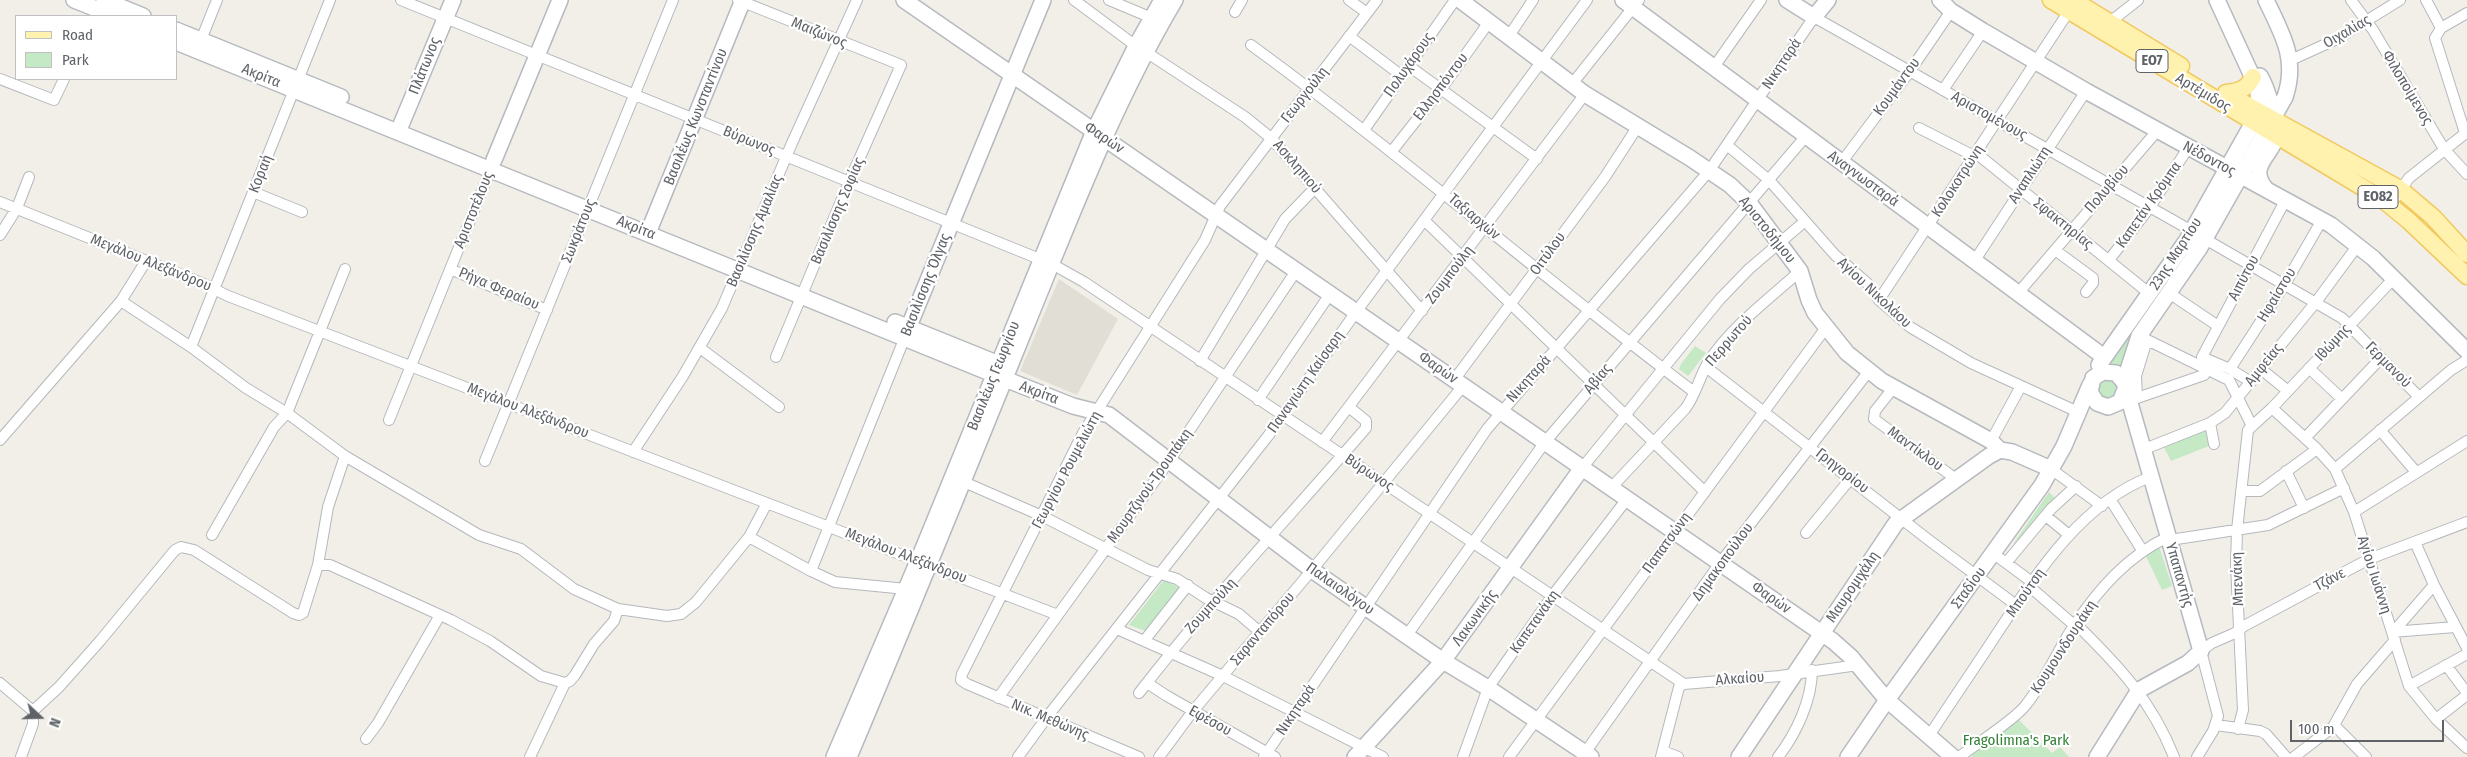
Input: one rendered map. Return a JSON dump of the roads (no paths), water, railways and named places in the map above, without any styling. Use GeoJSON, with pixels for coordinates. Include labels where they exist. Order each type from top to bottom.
{"type":"FeatureCollection","features":[{"type":"Feature","properties":{"kind":"main road"},"geometry":{"type":"LineString","coordinates":[[74,0],[139,15]]}},
{"type":"Feature","properties":{"kind":"main road","name":"Πλάτωνος"},"geometry":{"type":"LineString","coordinates":[[400,127],[453,0]]}},
{"type":"Feature","properties":{"kind":"main road","name":"Αριστοτέλους"},"geometry":{"type":"LineString","coordinates":[[492,165],[560,0]]}},
{"type":"Feature","properties":{"kind":"main road","name":"Φαρών"},"geometry":{"type":"LineString","coordinates":[[904,0],[923,6],[1012,75],[1822,634],[1847,653],[1887,700],[1935,746],[1953,757]]}},
{"type":"Feature","properties":{"kind":"main road","name":"Βασιλίσσης Όλγας"},"geometry":{"type":"LineString","coordinates":[[907,332],[1044,0]]}},
{"type":"Feature","properties":{"kind":"main road","name":"Βασιλέως Γεωργίου"},"geometry":{"type":"LineString","coordinates":[[849,757],[924,564],[1099,134],[1141,49],[1152,18],[1162,0]]}},
{"type":"Feature","properties":{"kind":"main road","name":"Βασιλέως Γεωργίου"},"geometry":{"type":"LineString","coordinates":[[1141,49],[1175,0]]}},
{"type":"Feature","properties":{"kind":"main road","name":"Αριστοδήμου"},"geometry":{"type":"LineString","coordinates":[[1460,0],[1585,94],[1709,170],[1750,204],[1800,271],[1808,300],[1825,328],[1847,353],[1869,371],[1894,388],[1996,445],[2051,469]]}},
{"type":"Feature","properties":{"kind":"main road","name":"Αριστομένους"},"geometry":{"type":"LineString","coordinates":[[1787,0],[1814,17]]}},
{"type":"Feature","properties":{"kind":"main road"},"geometry":{"type":"LineString","coordinates":[[1814,17],[1828,0]]}},
{"type":"Feature","properties":{"kind":"main road","name":"Νέδοντος"},"geometry":{"type":"LineString","coordinates":[[1940,0],[1951,11],[1983,31],[2086,91],[2322,220],[2358,245],[2464,343]]}},
{"type":"Feature","properties":{"kind":"main road","name":"Αρτέμιδος"},"geometry":{"type":"LineString","coordinates":[[2051,0],[2073,3],[2110,22],[2226,94],[2264,127],[2400,189],[2432,217],[2467,254]]}},
{"type":"Feature","properties":{"kind":"main road"},"geometry":{"type":"LineString","coordinates":[[2217,0],[2257,77],[2264,127],[2259,175],[2261,184],[2266,189]]}},
{"type":"Feature","properties":{"kind":"main road"},"geometry":{"type":"LineString","coordinates":[[2264,127],[2284,97],[2290,78],[2291,60],[2266,0]]}},
{"type":"Feature","properties":{"kind":"main road","name":"Βασιλέως Κωνσταντίνου"},"geometry":{"type":"LineString","coordinates":[[650,229],[741,1]]}},
{"type":"Feature","properties":{"kind":"main road","name":"Αναγνωσταρά"},"geometry":{"type":"LineString","coordinates":[[1632,2],[1841,163],[2019,292],[2104,357]]}},
{"type":"Feature","properties":{"kind":"main road","name":"Αρτέμιδος"},"geometry":{"type":"LineString","coordinates":[[2073,3],[2264,127],[2390,205],[2467,276]]}},
{"type":"Feature","properties":{"kind":"main road"},"geometry":{"type":"LineString","coordinates":[[95,6],[112,15]]}},
{"type":"Feature","properties":{"kind":"main road","name":"Ακρίτα"},"geometry":{"type":"LineString","coordinates":[[178,31],[199,45],[804,292],[907,332],[1002,372],[1074,406],[1098,411]]}},
{"type":"Feature","properties":{"kind":"main road","name":"Ακρίτα"},"geometry":{"type":"LineString","coordinates":[[178,42],[199,45]]}},
{"type":"Feature","properties":{"kind":"main road"},"geometry":{"type":"LineString","coordinates":[[2226,94],[2240,92],[2257,77]]}},
{"type":"Feature","properties":{"kind":"main road"},"geometry":{"type":"LineString","coordinates":[[2257,77],[2278,85],[2290,78]]}},
{"type":"Feature","properties":{"kind":"main road","name":"23ης Μαρτίου"},"geometry":{"type":"LineString","coordinates":[[2125,384],[2143,338],[2169,294],[2232,172],[2264,127]]}},
{"type":"Feature","properties":{"kind":"main road","name":"23ης Μαρτίου"},"geometry":{"type":"LineString","coordinates":[[2232,172],[2264,127]]}},
{"type":"Feature","properties":{"kind":"main road","name":"23ης Μαρτίου"},"geometry":{"type":"LineString","coordinates":[[2078,412],[2104,357],[2150,294],[2199,235]]}},
{"type":"Feature","properties":{"kind":"main road"},"geometry":{"type":"LineString","coordinates":[[2078,412],[2087,407],[2106,407],[2120,402],[2125,395],[2125,384],[2116,373],[2108,371],[2100,373],[2091,382],[2090,392],[2093,399],[2106,407],[2136,425]]}},
{"type":"Feature","properties":{"kind":"main road","name":"Βασιλέως Γεωργίου"},"geometry":{"type":"LineString","coordinates":[[834,757],[906,589],[924,564],[964,482],[1002,372]]}},
{"type":"Feature","properties":{"kind":"main road","name":"Υπαπαντής"},"geometry":{"type":"LineString","coordinates":[[2125,384],[2142,450],[2201,651]]}},
{"type":"Feature","properties":{"kind":"main road","name":"Παλαιολόγου"},"geometry":{"type":"LineString","coordinates":[[1098,411],[1115,419],[1312,570],[1443,661],[1488,688],[1586,756]]}},
{"type":"Feature","properties":{"kind":"main road","name":"Σταδίου"},"geometry":{"type":"LineString","coordinates":[[1848,757],[1976,577],[2000,558],[2051,469],[2078,412]]}},
{"type":"Feature","properties":{"kind":"main road","name":"Μαυρομιχάλη"},"geometry":{"type":"LineString","coordinates":[[1738,757],[1900,518],[1991,454],[1996,445]]}},
{"type":"Feature","properties":{"kind":"main road","name":"Λακωνικής"},"geometry":{"type":"LineString","coordinates":[[1360,752],[1443,661],[1582,468]]}},
{"type":"Feature","properties":{"kind":"main road"},"geometry":{"type":"LineString","coordinates":[[2097,757],[2139,690],[2188,663],[2201,651]]}},
{"type":"Feature","properties":{"kind":"street"},"geometry":{"type":"LineString","coordinates":[[199,45],[217,0]]}},
{"type":"Feature","properties":{"kind":"street","name":"Κοραή"},"geometry":{"type":"LineString","coordinates":[[190,347],[330,0]]}},
{"type":"Feature","properties":{"kind":"street","name":"Βύρωνος"},"geometry":{"type":"LineString","coordinates":[[401,0],[1047,262],[1084,282],[1282,417],[1384,482],[1684,684]]}},
{"type":"Feature","properties":{"kind":"street","name":"Σωκράτους"},"geometry":{"type":"LineString","coordinates":[[485,461],[673,0]]}},
{"type":"Feature","properties":{"kind":"street","name":"Βασιλίσσης Αμαλίας"},"geometry":{"type":"LineString","coordinates":[[633,452],[700,348],[722,308],[786,156],[857,0]]}},
{"type":"Feature","properties":{"kind":"street","name":"Ασκληπιού"},"geometry":{"type":"LineString","coordinates":[[1074,0],[1141,49],[1245,117],[1271,138],[1422,311]]}},
{"type":"Feature","properties":{"kind":"street"},"geometry":{"type":"LineString","coordinates":[[1109,0],[1152,18]]}},
{"type":"Feature","properties":{"kind":"street"},"geometry":{"type":"LineString","coordinates":[[1235,12],[1242,0]]}},
{"type":"Feature","properties":{"kind":"street"},"geometry":{"type":"LineString","coordinates":[[1349,0],[1367,13]]}},
{"type":"Feature","properties":{"kind":"street","name":"Γεωργούλη"},"geometry":{"type":"LineString","coordinates":[[1215,215],[1271,138],[1377,0]]}},
{"type":"Feature","properties":{"kind":"street","name":"Πολυχάρους"},"geometry":{"type":"LineString","coordinates":[[1364,130],[1455,0]]}},
{"type":"Feature","properties":{"kind":"street"},"geometry":{"type":"LineString","coordinates":[[1509,36],[1533,0]]}},
{"type":"Feature","properties":{"kind":"street","name":"Παναγιώτη Καίσαρη"},"geometry":{"type":"LineString","coordinates":[[1018,757],[1047,717],[1282,417],[1356,312],[1587,0]]}},
{"type":"Feature","properties":{"kind":"street"},"geometry":{"type":"LineString","coordinates":[[1714,67],[1761,0]]}},
{"type":"Feature","properties":{"kind":"street"},"geometry":{"type":"LineString","coordinates":[[2110,22],[2138,0]]}},
{"type":"Feature","properties":{"kind":"street","name":"Φιλοποίμενος"},"geometry":{"type":"LineString","coordinates":[[2351,0],[2444,150],[2467,174]]}},
{"type":"Feature","properties":{"kind":"street","name":"Οιχαλίας"},"geometry":{"type":"LineString","coordinates":[[2291,60],[2327,44],[2400,0]]}},
{"type":"Feature","properties":{"kind":"street"},"geometry":{"type":"LineString","coordinates":[[2426,0],[2442,28]]}},
{"type":"Feature","properties":{"kind":"street","name":"Μαιζώνος"},"geometry":{"type":"LineString","coordinates":[[741,1],[901,65]]}},
{"type":"Feature","properties":{"kind":"street"},"geometry":{"type":"LineString","coordinates":[[1572,84],[1632,2]]}},
{"type":"Feature","properties":{"kind":"street","name":"Κολοκοτρώνη"},"geometry":{"type":"LineString","coordinates":[[1879,300],[2073,3]]}},
{"type":"Feature","properties":{"kind":"street","name":"Κουμάντου"},"geometry":{"type":"LineString","coordinates":[[1841,163],[1910,71],[1951,11]]}},
{"type":"Feature","properties":{"kind":"street"},"geometry":{"type":"LineString","coordinates":[[2390,205],[2400,189],[2415,172],[2466,132],[2435,41],[2435,35],[2442,28],[2467,12]]}},
{"type":"Feature","properties":{"kind":"street","name":"Αριστομένους"},"geometry":{"type":"LineString","coordinates":[[1814,17],[2199,235]]}},
{"type":"Feature","properties":{"kind":"street","name":"Νικηταρά"},"geometry":{"type":"LineString","coordinates":[[1268,756],[1366,606],[1500,411],[1709,170],[1728,146],[1814,17]]}},
{"type":"Feature","properties":{"kind":"street","name":"Ελλησπόντου"},"geometry":{"type":"LineString","coordinates":[[1392,151],[1441,89],[1489,22]]}},
{"type":"Feature","properties":{"kind":"street"},"geometry":{"type":"LineString","coordinates":[[1944,90],[1983,31]]}},
{"type":"Feature","properties":{"kind":"street"},"geometry":{"type":"LineString","coordinates":[[1349,36],[1402,76]]}},
{"type":"Feature","properties":{"kind":"street","name":"Ταξιαρχών"},"geometry":{"type":"LineString","coordinates":[[1251,45],[1392,151],[1536,269],[1694,392]]}},
{"type":"Feature","properties":{"kind":"street","name":"Βασιλίσσης Σοφίας"},"geometry":{"type":"LineString","coordinates":[[776,357],[849,182],[901,65]]}},
{"type":"Feature","properties":{"kind":"street"},"geometry":{"type":"LineString","coordinates":[[1409,66],[1537,159]]}},
{"type":"Feature","properties":{"kind":"street"},"geometry":{"type":"LineString","coordinates":[[0,79],[54,100],[64,80]]}},
{"type":"Feature","properties":{"kind":"street","name":"Αναπλιώτη"},"geometry":{"type":"LineString","coordinates":[[1975,260],[2086,91]]}},
{"type":"Feature","properties":{"kind":"street","name":"Ζουμπούλη"},"geometry":{"type":"LineString","coordinates":[[1322,442],[1400,342],[1585,94]]}},
{"type":"Feature","properties":{"kind":"street","name":"Οιτύλου"},"geometry":{"type":"LineString","coordinates":[[1458,383],[1536,269],[1605,177],[1638,126]]}},
{"type":"Feature","properties":{"kind":"street","name":"Σφακτηρίας"},"geometry":{"type":"LineString","coordinates":[[1919,128],[1975,154],[2150,294]]}},
{"type":"Feature","properties":{"kind":"street","name":"Πολυβίου"},"geometry":{"type":"LineString","coordinates":[[2019,292],[2157,131]]}},
{"type":"Feature","properties":{"kind":"street","name":"Αβίας"},"geometry":{"type":"LineString","coordinates":[[1407,635],[1545,442],[1750,204],[1806,136]]}},
{"type":"Feature","properties":{"kind":"street","name":"Αγίου Νικολάου"},"geometry":{"type":"LineString","coordinates":[[1728,146],[1769,180],[1841,262],[1868,283],[1879,300],[1910,327],[1927,339],[1971,363],[2078,412]]}},
{"type":"Feature","properties":{"kind":"street","name":"Καπετάν Κρόμπα"},"geometry":{"type":"LineString","coordinates":[[2108,260],[2150,207],[2188,148]]}},
{"type":"Feature","properties":{"kind":"street","name":"Αριστοτέλους"},"geometry":{"type":"LineString","coordinates":[[389,420],[492,165]]}},
{"type":"Feature","properties":{"kind":"street"},"geometry":{"type":"LineString","coordinates":[[0,235],[16,208],[29,178]]}},
{"type":"Feature","properties":{"kind":"street"},"geometry":{"type":"LineString","coordinates":[[1200,361],[1289,213],[1315,188]]}},
{"type":"Feature","properties":{"kind":"street"},"geometry":{"type":"LineString","coordinates":[[254,192],[302,212]]}},
{"type":"Feature","properties":{"kind":"street","name":"Αιπύτου"},"geometry":{"type":"LineString","coordinates":[[2210,365],[2202,356],[2286,199]]}},
{"type":"Feature","properties":{"kind":"street","name":"Μεγάλου Αλεξάνδρου"},"geometry":{"type":"LineString","coordinates":[[0,202],[321,331],[1058,615]]}},
{"type":"Feature","properties":{"kind":"street","name":"Γεωργίου Ρουμελιώτη"},"geometry":{"type":"LineString","coordinates":[[961,680],[1083,433],[1152,328],[1205,240],[1215,215]]}},
{"type":"Feature","properties":{"kind":"street"},"geometry":{"type":"LineString","coordinates":[[1424,220],[1705,492]]}},
{"type":"Feature","properties":{"kind":"street","name":"Ηφαίστου"},"geometry":{"type":"LineString","coordinates":[[2230,369],[2285,284],[2322,220]]}},
{"type":"Feature","properties":{"kind":"street"},"geometry":{"type":"LineString","coordinates":[[1582,468],[1664,370],[1720,299],[1749,269],[1804,222]]}},
{"type":"Feature","properties":{"kind":"street","name":"Γερμανού"},"geometry":{"type":"LineString","coordinates":[[2199,235],[2342,318],[2419,397]]}},
{"type":"Feature","properties":{"kind":"street","name":"Αμφείας"},"geometry":{"type":"LineString","coordinates":[[2142,450],[2210,423],[2226,413],[2316,302],[2358,245]]}},
{"type":"Feature","properties":{"kind":"street"},"geometry":{"type":"LineString","coordinates":[[2055,250],[2093,278],[2086,292]]}},
{"type":"Feature","properties":{"kind":"street"},"geometry":{"type":"LineString","coordinates":[[0,440],[121,301],[146,261]]}},
{"type":"Feature","properties":{"kind":"street"},"geometry":{"type":"LineString","coordinates":[[212,535],[274,427],[287,413],[346,269]]}},
{"type":"Feature","properties":{"kind":"street","name":"Ρήγα Φεραίου"},"geometry":{"type":"LineString","coordinates":[[450,269],[547,310]]}},
{"type":"Feature","properties":{"kind":"street","name":"Μουρτζινού-Τρουπάκη"},"geometry":{"type":"LineString","coordinates":[[998,698],[1169,461],[1296,271]]}},
{"type":"Feature","properties":{"kind":"street","name":"Περρωτού"},"geometry":{"type":"LineString","coordinates":[[1610,488],[1684,410],[1706,367],[1746,320],[1800,271]]}},
{"type":"Feature","properties":{"kind":"street","name":"Ιθώμης"},"geometry":{"type":"LineString","coordinates":[[2250,428],[2272,408],[2394,278]]}},
{"type":"Feature","properties":{"kind":"street"},"geometry":{"type":"LineString","coordinates":[[1258,400],[1330,294]]}},
{"type":"Feature","properties":{"kind":"street"},"geometry":{"type":"LineString","coordinates":[[2169,294],[2218,326]]}},
{"type":"Feature","properties":{"kind":"street"},"geometry":{"type":"LineString","coordinates":[[121,301],[190,347],[246,388],[287,413],[345,456],[479,535],[526,552],[574,589],[618,609],[667,616],[681,614],[696,602],[749,537],[767,503]]}},
{"type":"Feature","properties":{"kind":"street","name":"Παπατσώνη"},"geometry":{"type":"LineString","coordinates":[[1509,757],[1825,328]]}},
{"type":"Feature","properties":{"kind":"street","name":"Βασιλίσσης Όλγας"},"geometry":{"type":"LineString","coordinates":[[811,571],[907,332]]}},
{"type":"Feature","properties":{"kind":"street"},"geometry":{"type":"LineString","coordinates":[[2210,365],[2204,375],[2137,398],[2136,376],[2143,338],[2210,365],[2230,369],[2251,382]]}},
{"type":"Feature","properties":{"kind":"street"},"geometry":{"type":"LineString","coordinates":[[700,348],[779,407]]}},
{"type":"Feature","properties":{"kind":"street"},"geometry":{"type":"LineString","coordinates":[[2306,438],[2381,358]]}},
{"type":"Feature","properties":{"kind":"street"},"geometry":{"type":"LineString","coordinates":[[2335,469],[2419,397],[2467,360]]}},
{"type":"Feature","properties":{"kind":"street"},"geometry":{"type":"LineString","coordinates":[[2210,365],[2229,380],[2239,397],[2250,428]]}},
{"type":"Feature","properties":{"kind":"street","name":"Γρηγορίου"},"geometry":{"type":"LineString","coordinates":[[1706,367],[1976,577],[2016,605]]}},
{"type":"Feature","properties":{"kind":"street"},"geometry":{"type":"LineString","coordinates":[[2309,368],[2342,399]]}},
{"type":"Feature","properties":{"kind":"street"},"geometry":{"type":"LineString","coordinates":[[2261,369],[2288,391]]}},
{"type":"Feature","properties":{"kind":"street","name":"Δημακοπούλου"},"geometry":{"type":"LineString","coordinates":[[1586,756],[1720,563],[1869,371]]}},
{"type":"Feature","properties":{"kind":"street","name":"Σαρανταπόρου"},"geometry":{"type":"LineString","coordinates":[[1159,757],[1193,711],[1384,482],[1458,383]]}},
{"type":"Feature","properties":{"kind":"street"},"geometry":{"type":"LineString","coordinates":[[1996,445],[2021,386]]}},
{"type":"Feature","properties":{"kind":"street","name":"Μαντίκλου"},"geometry":{"type":"LineString","coordinates":[[1894,388],[1875,411],[1874,419],[1956,479]]}},
{"type":"Feature","properties":{"kind":"street","name":"Ζουμπούλη"},"geometry":{"type":"LineString","coordinates":[[1139,693],[1171,652],[1367,425],[1366,421],[1350,408]]}},
{"type":"Feature","properties":{"kind":"street","name":"Αγίου Ιωάννη"},"geometry":{"type":"LineString","coordinates":[[2272,408],[2318,449],[2335,469],[2354,512],[2409,686],[2436,719],[2466,744]]}},
{"type":"Feature","properties":{"kind":"street"},"geometry":{"type":"LineString","coordinates":[[2210,423],[2214,444]]}},
{"type":"Feature","properties":{"kind":"street","name":"Μπενάκη"},"geometry":{"type":"LineString","coordinates":[[2238,729],[2243,710],[2236,566],[2237,530],[2250,428]]}},
{"type":"Feature","properties":{"kind":"street"},"geometry":{"type":"LineString","coordinates":[[2380,430],[2416,472]]}},
{"type":"Feature","properties":{"kind":"street"},"geometry":{"type":"LineString","coordinates":[[2354,512],[2467,441]]}},
{"type":"Feature","properties":{"kind":"street"},"geometry":{"type":"LineString","coordinates":[[2241,491],[2260,491],[2318,449]]}},
{"type":"Feature","properties":{"kind":"street"},"geometry":{"type":"LineString","coordinates":[[33,711],[70,674],[175,550],[181,547],[194,550],[299,615],[305,609],[318,565],[328,507],[345,456]]}},
{"type":"Feature","properties":{"kind":"street"},"geometry":{"type":"LineString","coordinates":[[2051,469],[2102,506]]}},
{"type":"Feature","properties":{"kind":"street"},"geometry":{"type":"LineString","coordinates":[[2286,471],[2304,508]]}},
{"type":"Feature","properties":{"kind":"street","name":"Μπούτση"},"geometry":{"type":"LineString","coordinates":[[1935,746],[2016,605],[2069,535],[2124,488],[2150,477]]}},
{"type":"Feature","properties":{"kind":"street"},"geometry":{"type":"LineString","coordinates":[[1806,533],[1851,478]]}},
{"type":"Feature","properties":{"kind":"street"},"geometry":{"type":"LineString","coordinates":[[964,482],[1042,516],[1148,570],[1161,572],[1188,585],[1214,602],[1239,614],[1260,632]]}},
{"type":"Feature","properties":{"kind":"street","name":"Σταδίου"},"geometry":{"type":"LineString","coordinates":[[2000,558],[2076,486]]}},
{"type":"Feature","properties":{"kind":"street","name":"Κουμουνδουράκη"},"geometry":{"type":"LineString","coordinates":[[1959,757],[2024,707],[2075,625],[2112,578],[2142,550],[2169,538],[2268,525],[2344,488]]}},
{"type":"Feature","properties":{"kind":"street","name":"Καπετανάκη"},"geometry":{"type":"LineString","coordinates":[[1463,757],[1488,688],[1553,595],[1627,499]]}},
{"type":"Feature","properties":{"kind":"street"},"geometry":{"type":"LineString","coordinates":[[2110,499],[2142,550]]}},
{"type":"Feature","properties":{"kind":"street"},"geometry":{"type":"LineString","coordinates":[[2046,516],[2069,535]]}},
{"type":"Feature","properties":{"kind":"street","name":"Τζάνε"},"geometry":{"type":"LineString","coordinates":[[2201,651],[2369,559],[2467,522]]}},
{"type":"Feature","properties":{"kind":"street"},"geometry":{"type":"LineString","coordinates":[[749,537],[835,582],[906,589]]}},
{"type":"Feature","properties":{"kind":"street"},"geometry":{"type":"LineString","coordinates":[[2415,542],[2434,585],[2467,648]]}},
{"type":"Feature","properties":{"kind":"street"},"geometry":{"type":"LineString","coordinates":[[2000,558],[2075,625],[2139,690],[2161,727],[2174,757]]}},
{"type":"Feature","properties":{"kind":"street"},"geometry":{"type":"LineString","coordinates":[[318,565],[330,565],[440,615],[490,642],[541,676],[565,683],[575,676],[594,644],[614,620],[618,609]]}},
{"type":"Feature","properties":{"kind":"street"},"geometry":{"type":"LineString","coordinates":[[1144,641],[1188,585]]}},
{"type":"Feature","properties":{"kind":"street"},"geometry":{"type":"LineString","coordinates":[[2294,757],[2334,725],[2357,684],[2434,585]]}},
{"type":"Feature","properties":{"kind":"street"},"geometry":{"type":"LineString","coordinates":[[366,739],[378,723],[440,615]]}},
{"type":"Feature","properties":{"kind":"street"},"geometry":{"type":"LineString","coordinates":[[2394,634],[2455,627]]}},
{"type":"Feature","properties":{"kind":"street"},"geometry":{"type":"LineString","coordinates":[[1117,629],[1223,676],[1295,712],[1360,752],[1383,757]]}},
{"type":"Feature","properties":{"kind":"street","name":"Υπαπαντής"},"geometry":{"type":"LineString","coordinates":[[2201,651],[2217,710],[2216,724]]}},
{"type":"Feature","properties":{"kind":"street"},"geometry":{"type":"LineString","coordinates":[[2409,686],[2467,654]]}},
{"type":"Feature","properties":{"kind":"street","name":"Αλκαίου"},"geometry":{"type":"LineString","coordinates":[[1684,684],[1796,674],[1812,670],[1858,665]]}},
{"type":"Feature","properties":{"kind":"street"},"geometry":{"type":"LineString","coordinates":[[2436,719],[2467,694],[2446,665]]}},
{"type":"Feature","properties":{"kind":"street"},"geometry":{"type":"LineString","coordinates":[[1778,757],[1790,742],[1810,687],[1812,670]]}},
{"type":"Feature","properties":{"kind":"street","name":"Νικ. Μεθώνης"},"geometry":{"type":"LineString","coordinates":[[961,680],[998,698],[1139,757]]}},
{"type":"Feature","properties":{"kind":"street"},"geometry":{"type":"LineString","coordinates":[[0,683],[33,711],[35,719],[20,757]]}},
{"type":"Feature","properties":{"kind":"street"},"geometry":{"type":"LineString","coordinates":[[530,757],[565,683]]}},
{"type":"Feature","properties":{"kind":"street","name":"Εφέσου"},"geometry":{"type":"LineString","coordinates":[[1147,683],[1268,756]]}},
{"type":"Feature","properties":{"kind":"street"},"geometry":{"type":"LineString","coordinates":[[1678,757],[1662,754],[1679,687],[1684,684]]}},
{"type":"Feature","properties":{"kind":"street"},"geometry":{"type":"LineString","coordinates":[[2197,757],[2216,724],[2263,732],[2286,757]]}},
{"type":"Feature","properties":{"kind":"street"},"geometry":{"type":"LineString","coordinates":[[2334,725],[2366,757]]}},
{"type":"Feature","properties":{"kind":"park label","name":"Fragolimna's Park"},"geometry":{"type":"Point","coordinates":[2016,741]}}]}
